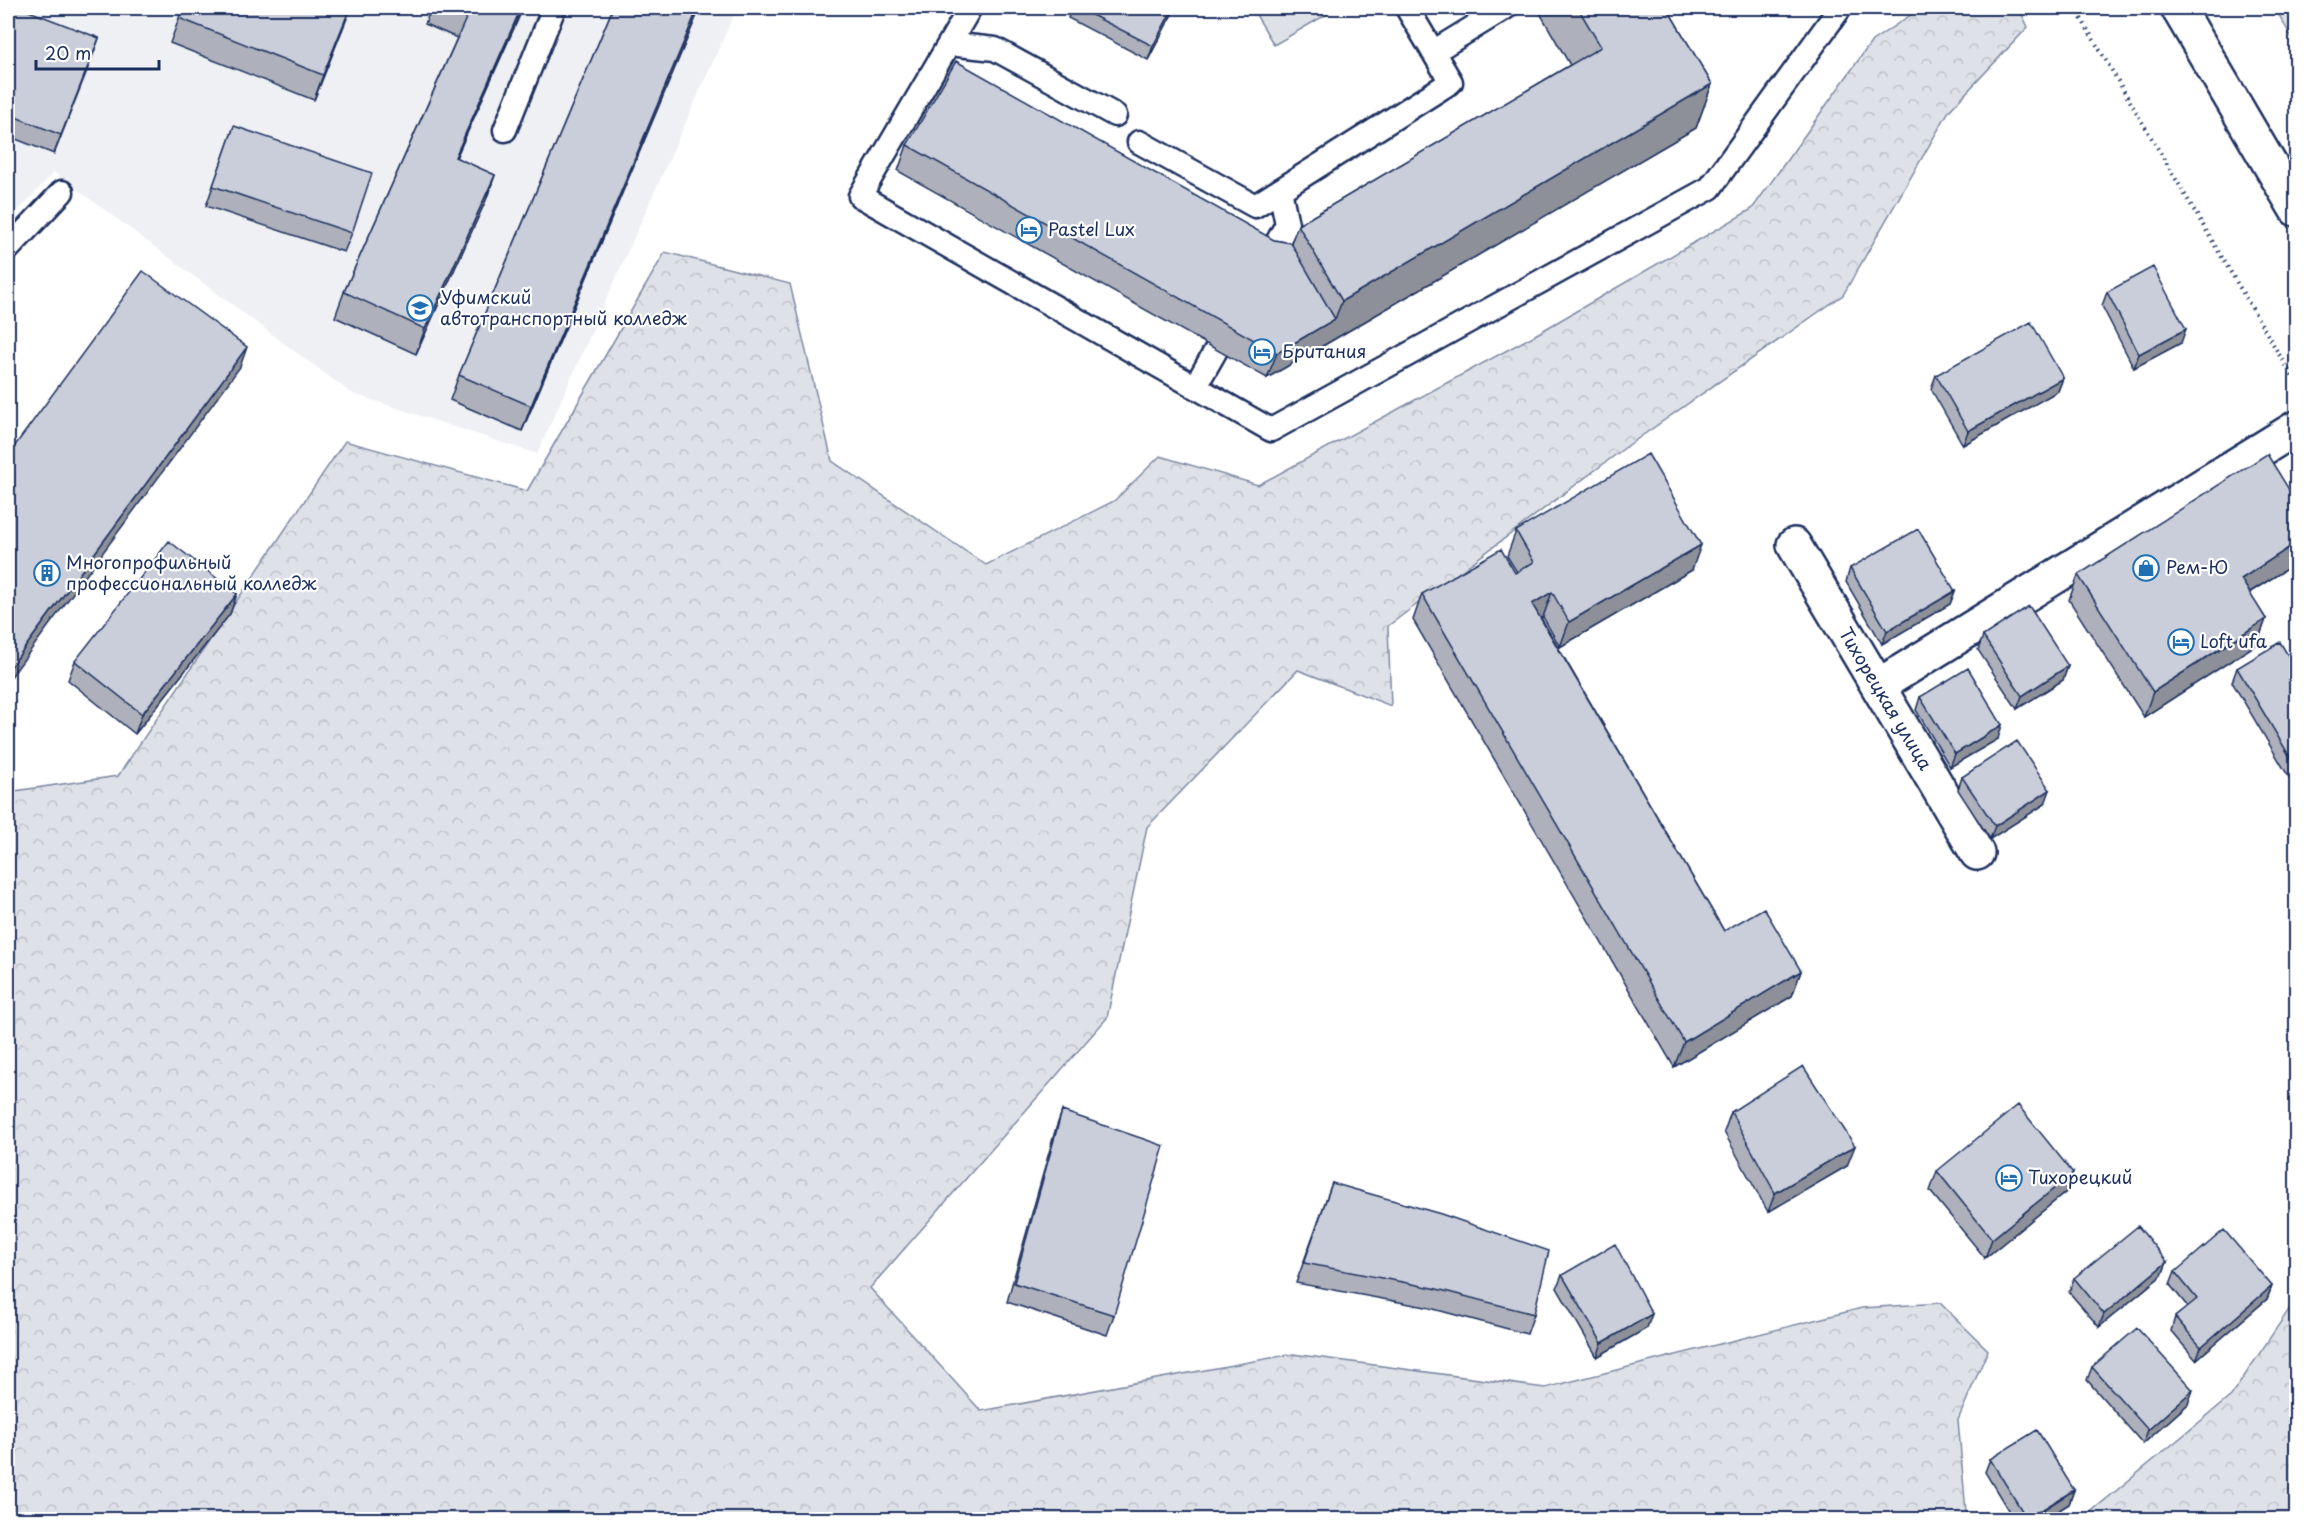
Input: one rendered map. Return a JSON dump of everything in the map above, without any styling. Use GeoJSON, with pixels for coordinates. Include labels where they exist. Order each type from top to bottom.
{"type":"FeatureCollection","features":[{"type":"Feature","properties":{"kind":"street"},"geometry":{"type":"LineString","coordinates":[[2178,8],[2296,209]]}},
{"type":"Feature","properties":{"kind":"street"},"geometry":{"type":"LineString","coordinates":[[1878,686],[2296,428]]}},
{"type":"Feature","properties":{"kind":"street","name":"Тихорецкая улица"},"geometry":{"type":"LineString","coordinates":[[1794,545],[1977,853]]}},
{"type":"Feature","properties":{"kind":"lane"},"geometry":{"type":"LineString","coordinates":[[505,130],[554,8]]}},
{"type":"Feature","properties":{"kind":"lane"},"geometry":{"type":"LineString","coordinates":[[970,8],[860,196],[1271,430],[1710,188],[1840,8]]}},
{"type":"Feature","properties":{"kind":"lane"},"geometry":{"type":"LineString","coordinates":[[1139,142],[1256,206],[1451,82],[1407,8]]}},
{"type":"Feature","properties":{"kind":"lane"},"geometry":{"type":"LineString","coordinates":[[1433,52],[1505,8]]}},
{"type":"Feature","properties":{"kind":"lane"},"geometry":{"type":"LineString","coordinates":[[949,44],[995,49],[1115,115]]}},
{"type":"Feature","properties":{"kind":"lane"},"geometry":{"type":"LineString","coordinates":[[1264,265],[1287,224],[1280,190]]}},
{"type":"Feature","properties":{"kind":"lane"},"geometry":{"type":"LineString","coordinates":[[8,249],[62,192]]}},
{"type":"Feature","properties":{"kind":"lane"},"geometry":{"type":"LineString","coordinates":[[1195,387],[1216,350]]}},
{"type":"Feature","properties":{"kind":"path"},"geometry":{"type":"LineString","coordinates":[[2075,8],[2296,383]]}},
{"type":"Feature","properties":{"kind":"shaded area","name":"Уфимский автотранспортный колледж"},"geometry":{"type":"Polygon","coordinates":[[[8,8],[737,8],[537,454],[351,393],[54,172],[8,222],[8,8]]]}},
{"type":"Feature","properties":{"kind":"green space"},"geometry":{"type":"Polygon","coordinates":[[[1252,8],[1326,8],[1329,13],[1274,45],[1252,8]]]}},
{"type":"Feature","properties":{"kind":"green space"},"geometry":{"type":"Polygon","coordinates":[[[1921,8],[2019,8],[2028,27],[1949,111],[1843,295],[1626,447],[1388,626],[1391,706],[1298,670],[1147,827],[1107,1018],[870,1288],[981,1411],[1293,1354],[1545,1388],[1862,1308],[1940,1303],[1988,1350],[1958,1420],[1966,1512],[1977,1519],[8,1519],[8,792],[118,776],[345,441],[527,491],[665,252],[790,284],[832,461],[986,565],[1114,501],[1160,456],[1258,485],[1535,335],[1752,209],[1872,41],[1921,8]]]}},
{"type":"Feature","properties":{"kind":"green space"},"geometry":{"type":"Polygon","coordinates":[[[2275,8],[2296,8],[2296,45],[2275,8]]]}},
{"type":"Feature","properties":{"kind":"green space"},"geometry":{"type":"Polygon","coordinates":[[[2296,1299],[2296,1519],[2082,1519],[2231,1396],[2296,1299]]]}},
{"type":"Feature","properties":{"kind":"building"},"geometry":{"type":"Polygon","coordinates":[[[8,8],[21,8],[99,38],[61,135],[8,114],[8,8]]]}},
{"type":"Feature","properties":{"kind":"building"},"geometry":{"type":"Polygon","coordinates":[[[183,8],[350,8],[323,75],[179,18],[183,8]]]}},
{"type":"Feature","properties":{"kind":"building"},"geometry":{"type":"Polygon","coordinates":[[[454,8],[521,8],[455,157],[495,175],[425,329],[344,292],[468,14],[454,8]]]}},
{"type":"Feature","properties":{"kind":"building"},"geometry":{"type":"Polygon","coordinates":[[[613,8],[698,8],[531,406],[459,375],[613,8]]]}},
{"type":"Feature","properties":{"kind":"building"},"geometry":{"type":"Polygon","coordinates":[[[1078,8],[1173,8],[1153,46],[1078,8]]]}},
{"type":"Feature","properties":{"kind":"building"},"geometry":{"type":"Polygon","coordinates":[[[1578,8],[1667,8],[1712,84],[1342,301],[1298,225],[1601,47],[1578,8]]]}},
{"type":"Feature","properties":{"kind":"building"},"geometry":{"type":"Polygon","coordinates":[[[956,61],[1274,240],[1291,243],[1335,319],[1277,353],[907,145],[956,61]]]}},
{"type":"Feature","properties":{"kind":"building"},"geometry":{"type":"Polygon","coordinates":[[[234,126],[372,173],[352,233],[213,186],[234,126]]]}},
{"type":"Feature","properties":{"kind":"building"},"geometry":{"type":"Polygon","coordinates":[[[2153,267],[2186,329],[2139,354],[2107,292],[2153,267]]]}},
{"type":"Feature","properties":{"kind":"building","name":"Многопрофильный профессиональный колледж"},"geometry":{"type":"Polygon","coordinates":[[[143,271],[247,347],[9,669],[8,455],[143,271]]]}},
{"type":"Feature","properties":{"kind":"building"},"geometry":{"type":"Polygon","coordinates":[[[2031,322],[2063,378],[1968,431],[1936,375],[2031,322]]]}},
{"type":"Feature","properties":{"kind":"building"},"geometry":{"type":"Polygon","coordinates":[[[1648,454],[1701,545],[1569,622],[1552,592],[1532,604],[1724,931],[1764,908],[1801,971],[1684,1042],[1422,594],[1501,549],[1515,573],[1534,562],[1516,531],[1648,454]]]}},
{"type":"Feature","properties":{"kind":"building"},"geometry":{"type":"Polygon","coordinates":[[[2267,454],[2296,501],[2296,543],[2241,579],[2266,619],[2153,692],[2078,575],[2267,454]]]}},
{"type":"Feature","properties":{"kind":"building"},"geometry":{"type":"Polygon","coordinates":[[[1918,529],[1955,591],[1887,631],[1850,568],[1918,529]]]}},
{"type":"Feature","properties":{"kind":"building"},"geometry":{"type":"Polygon","coordinates":[[[169,541],[237,594],[142,714],[75,661],[169,541]]]}},
{"type":"Feature","properties":{"kind":"building"},"geometry":{"type":"Polygon","coordinates":[[[2029,606],[2068,666],[2022,696],[1983,636],[2029,606]]]}},
{"type":"Feature","properties":{"kind":"building"},"geometry":{"type":"Polygon","coordinates":[[[2280,642],[2296,669],[2296,767],[2237,668],[2280,642]]]}},
{"type":"Feature","properties":{"kind":"building"},"geometry":{"type":"Polygon","coordinates":[[[1968,668],[2002,725],[1955,754],[1920,697],[1968,668]]]}},
{"type":"Feature","properties":{"kind":"building"},"geometry":{"type":"Polygon","coordinates":[[[2017,741],[2050,790],[1995,826],[1962,777],[2017,741]]]}},
{"type":"Feature","properties":{"kind":"building"},"geometry":{"type":"Polygon","coordinates":[[[1803,1066],[1855,1146],[1775,1193],[1731,1112],[1803,1066]]]}},
{"type":"Feature","properties":{"kind":"building"},"geometry":{"type":"Polygon","coordinates":[[[2018,1105],[2073,1173],[1992,1239],[1937,1171],[2018,1105]]]}},
{"type":"Feature","properties":{"kind":"building"},"geometry":{"type":"Polygon","coordinates":[[[1062,1111],[1164,1146],[1114,1315],[1014,1283],[1062,1111]]]}},
{"type":"Feature","properties":{"kind":"building"},"geometry":{"type":"Polygon","coordinates":[[[1332,1183],[1441,1214],[1549,1251],[1534,1314],[1433,1288],[1304,1263],[1332,1183]]]}},
{"type":"Feature","properties":{"kind":"building"},"geometry":{"type":"Polygon","coordinates":[[[2138,1226],[2167,1262],[2104,1314],[2074,1278],[2138,1226]]]}},
{"type":"Feature","properties":{"kind":"building"},"geometry":{"type":"Polygon","coordinates":[[[2224,1230],[2272,1286],[2201,1347],[2175,1317],[2197,1299],[2175,1272],[2224,1230]]]}},
{"type":"Feature","properties":{"kind":"building"},"geometry":{"type":"Polygon","coordinates":[[[1615,1244],[1652,1314],[1602,1343],[1562,1275],[1615,1244]]]}},
{"type":"Feature","properties":{"kind":"building"},"geometry":{"type":"Polygon","coordinates":[[[2137,1328],[2193,1390],[2148,1430],[2092,1367],[2137,1328]]]}},
{"type":"Feature","properties":{"kind":"building"},"geometry":{"type":"Polygon","coordinates":[[[2037,1430],[2074,1490],[2027,1519],[1990,1459],[2037,1430]]]}},
{"type":"Feature","properties":{"kind":"place","name":"Pastel Lux"},"geometry":{"type":"Point","coordinates":[1029,230]}},
{"type":"Feature","properties":{"kind":"place","name":"Уфимский автотранспортный колледж"},"geometry":{"type":"Point","coordinates":[420,308]}},
{"type":"Feature","properties":{"kind":"place","name":"Британия"},"geometry":{"type":"Point","coordinates":[1262,352]}},
{"type":"Feature","properties":{"kind":"place","name":"Рем-Ю"},"geometry":{"type":"Point","coordinates":[2146,568]}},
{"type":"Feature","properties":{"kind":"place","name":"Многопрофильный профессиональный колледж"},"geometry":{"type":"Point","coordinates":[47,573]}},
{"type":"Feature","properties":{"kind":"place","name":"Loft ufa"},"geometry":{"type":"Point","coordinates":[2181,642]}},
{"type":"Feature","properties":{"kind":"place","name":"Тихорецкий"},"geometry":{"type":"Point","coordinates":[2009,1178]}}]}
